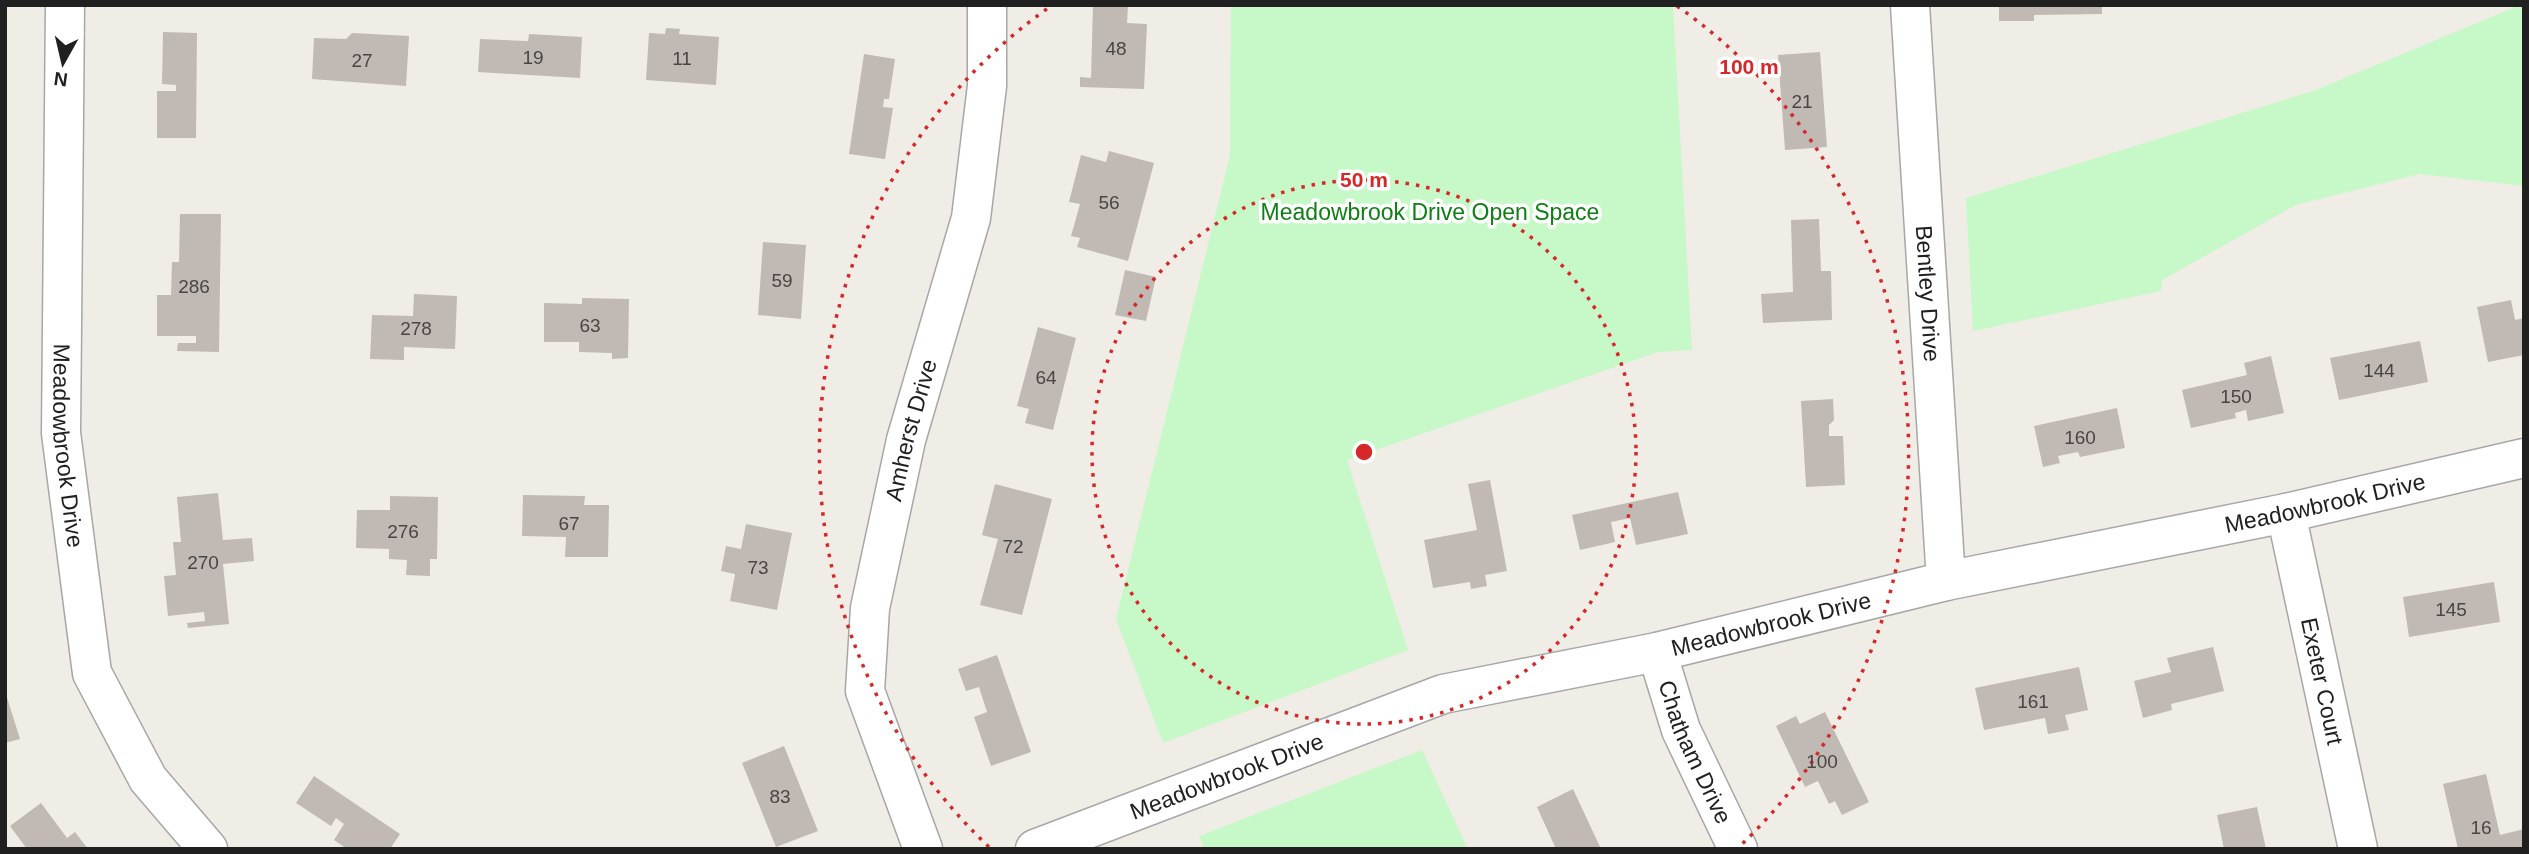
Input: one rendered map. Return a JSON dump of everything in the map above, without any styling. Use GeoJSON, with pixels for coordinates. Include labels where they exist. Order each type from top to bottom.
{"type":"FeatureCollection","features":[{"type":"Feature","properties":{"kind":"street","name":"Meadowbrook Drive"},"geometry":{"type":"LineString","coordinates":[[65,5],[61,433],[92,673],[148,779],[208,849]]}},
{"type":"Feature","properties":{"kind":"street","name":"Amherst Drive"},"geometry":{"type":"LineString","coordinates":[[923,849],[865,691],[870,608],[906,440],[971,218],[987,86],[987,5]]}},
{"type":"Feature","properties":{"kind":"street","name":"Bentley Drive"},"geometry":{"type":"LineString","coordinates":[[1910,5],[1945,582]]}},
{"type":"Feature","properties":{"kind":"street","name":"Meadowbrook Drive"},"geometry":{"type":"LineString","coordinates":[[1035,849],[1443,694],[1657,652],[1945,582],[2286,513],[2524,458]]}},
{"type":"Feature","properties":{"kind":"street","name":"Exeter Court"},"geometry":{"type":"LineString","coordinates":[[2286,513],[2358,849]]}},
{"type":"Feature","properties":{"kind":"street","name":"Chatham Drive"},"geometry":{"type":"LineString","coordinates":[[1657,652],[1681,730],[1738,849]]}},
{"type":"Feature","properties":{"kind":"green space","name":"Meadowbrook Drive Open Space"},"geometry":{"type":"Polygon","coordinates":[[[1231,5],[1673,5],[1692,350],[1658,352],[1347,460],[1408,650],[1163,743],[1116,619],[1230,155],[1231,5]]]}},
{"type":"Feature","properties":{"kind":"green space"},"geometry":{"type":"Polygon","coordinates":[[[2524,5],[2524,186],[2420,174],[2296,205],[2162,280],[2161,291],[1973,331],[1966,198],[2316,90],[2524,5]]]}},
{"type":"Feature","properties":{"kind":"green space"},"geometry":{"type":"Polygon","coordinates":[[[1422,750],[1468,849],[1204,849],[1199,836],[1422,750]]]}},
{"type":"Feature","properties":{"kind":"building"},"geometry":{"type":"Polygon","coordinates":[[[1093,5],[1128,5],[1127,23],[1147,24],[1144,89],[1080,87],[1080,77],[1091,78],[1093,5]]]}},
{"type":"Feature","properties":{"kind":"building"},"geometry":{"type":"Polygon","coordinates":[[[1999,5],[2102,5],[2102,14],[2034,15],[2034,21],[1999,21],[1999,5]]]}},
{"type":"Feature","properties":{"kind":"building"},"geometry":{"type":"Polygon","coordinates":[[[666,28],[680,29],[679,34],[719,37],[716,85],[646,80],[649,33],[665,34],[666,28]]]}},
{"type":"Feature","properties":{"kind":"building"},"geometry":{"type":"Polygon","coordinates":[[[163,32],[197,33],[196,138],[157,138],[157,91],[176,91],[176,85],[162,84],[163,32]]]}},
{"type":"Feature","properties":{"kind":"building"},"geometry":{"type":"Polygon","coordinates":[[[352,33],[409,36],[406,86],[312,79],[314,38],[346,39],[352,33]]]}},
{"type":"Feature","properties":{"kind":"building"},"geometry":{"type":"Polygon","coordinates":[[[529,34],[582,37],[580,78],[478,72],[480,39],[528,41],[529,34]]]}},
{"type":"Feature","properties":{"kind":"building"},"geometry":{"type":"Polygon","coordinates":[[[1820,52],[1827,147],[1785,150],[1778,55],[1820,52]]]}},
{"type":"Feature","properties":{"kind":"building"},"geometry":{"type":"Polygon","coordinates":[[[864,54],[895,59],[889,99],[884,99],[883,107],[893,108],[885,159],[849,154],[864,54]]]}},
{"type":"Feature","properties":{"kind":"building"},"geometry":{"type":"Polygon","coordinates":[[[1109,151],[1154,163],[1128,261],[1077,247],[1080,238],[1071,236],[1080,204],[1069,202],[1081,155],[1106,162],[1109,151]]]}},
{"type":"Feature","properties":{"kind":"building"},"geometry":{"type":"Polygon","coordinates":[[[180,214],[221,214],[219,352],[177,351],[178,343],[196,343],[196,336],[157,336],[157,295],[171,295],[172,262],[179,262],[180,214]]]}},
{"type":"Feature","properties":{"kind":"building"},"geometry":{"type":"Polygon","coordinates":[[[1819,219],[1821,271],[1831,271],[1832,320],[1763,323],[1761,294],[1793,292],[1791,220],[1819,219]]]}},
{"type":"Feature","properties":{"kind":"building"},"geometry":{"type":"Polygon","coordinates":[[[763,242],[806,245],[801,319],[758,315],[763,242]]]}},
{"type":"Feature","properties":{"kind":"building"},"geometry":{"type":"Polygon","coordinates":[[[1125,270],[1156,277],[1146,321],[1115,315],[1125,270]]]}},
{"type":"Feature","properties":{"kind":"building"},"geometry":{"type":"Polygon","coordinates":[[[414,294],[457,296],[455,349],[404,347],[404,360],[370,359],[372,315],[413,316],[414,294]]]}},
{"type":"Feature","properties":{"kind":"building"},"geometry":{"type":"Polygon","coordinates":[[[582,298],[629,299],[628,358],[612,359],[612,353],[579,352],[579,342],[544,342],[544,303],[582,304],[582,298]]]}},
{"type":"Feature","properties":{"kind":"building"},"geometry":{"type":"Polygon","coordinates":[[[2511,300],[2515,320],[2524,318],[2524,355],[2488,362],[2477,307],[2511,300]]]}},
{"type":"Feature","properties":{"kind":"building"},"geometry":{"type":"Polygon","coordinates":[[[1038,327],[1076,338],[1053,430],[1025,423],[1029,409],[1017,406],[1038,327]]]}},
{"type":"Feature","properties":{"kind":"building"},"geometry":{"type":"Polygon","coordinates":[[[2420,341],[2428,382],[2339,400],[2330,358],[2420,341]]]}},
{"type":"Feature","properties":{"kind":"building"},"geometry":{"type":"Polygon","coordinates":[[[2271,356],[2284,413],[2248,421],[2246,410],[2235,413],[2236,418],[2191,428],[2182,390],[2247,375],[2244,363],[2271,356]]]}},
{"type":"Feature","properties":{"kind":"building"},"geometry":{"type":"Polygon","coordinates":[[[1833,399],[1834,420],[1829,425],[1829,436],[1843,436],[1845,485],[1806,487],[1801,401],[1833,399]]]}},
{"type":"Feature","properties":{"kind":"building"},"geometry":{"type":"Polygon","coordinates":[[[2117,408],[2125,448],[2080,457],[2078,452],[2058,456],[2060,463],[2043,467],[2034,426],[2117,408]]]}},
{"type":"Feature","properties":{"kind":"building"},"geometry":{"type":"Polygon","coordinates":[[[1490,480],[1507,571],[1485,575],[1487,586],[1471,589],[1470,582],[1433,588],[1424,540],[1477,530],[1468,484],[1490,480]]]}},
{"type":"Feature","properties":{"kind":"building"},"geometry":{"type":"Polygon","coordinates":[[[995,484],[1052,499],[1022,615],[980,605],[998,539],[982,535],[995,484]]]}},
{"type":"Feature","properties":{"kind":"building"},"geometry":{"type":"Polygon","coordinates":[[[1678,492],[1688,534],[1636,545],[1630,518],[1611,522],[1615,542],[1580,550],[1572,515],[1678,492]]]}},
{"type":"Feature","properties":{"kind":"building"},"geometry":{"type":"Polygon","coordinates":[[[218,493],[223,540],[252,538],[254,561],[223,564],[229,624],[188,628],[187,623],[205,621],[204,612],[168,616],[164,576],[176,575],[173,542],[181,542],[177,497],[218,493]]]}},
{"type":"Feature","properties":{"kind":"building"},"geometry":{"type":"Polygon","coordinates":[[[523,495],[585,496],[584,505],[609,505],[608,557],[565,557],[566,537],[522,536],[523,495]]]}},
{"type":"Feature","properties":{"kind":"building"},"geometry":{"type":"Polygon","coordinates":[[[390,496],[438,497],[437,559],[430,559],[430,576],[406,575],[407,560],[389,559],[389,549],[356,548],[357,510],[390,510],[390,496]]]}},
{"type":"Feature","properties":{"kind":"building"},"geometry":{"type":"Polygon","coordinates":[[[746,524],[792,533],[777,610],[730,601],[735,574],[721,571],[726,546],[741,549],[746,524]]]}},
{"type":"Feature","properties":{"kind":"building"},"geometry":{"type":"Polygon","coordinates":[[[2494,582],[2500,622],[2409,637],[2403,597],[2494,582]]]}},
{"type":"Feature","properties":{"kind":"building"},"geometry":{"type":"Polygon","coordinates":[[[2213,647],[2224,691],[2171,704],[2172,710],[2143,718],[2134,681],[2171,672],[2167,658],[2213,647]]]}},
{"type":"Feature","properties":{"kind":"building"},"geometry":{"type":"Polygon","coordinates":[[[997,655],[1031,752],[991,766],[974,717],[987,712],[979,687],[966,691],[958,669],[997,655]]]}},
{"type":"Feature","properties":{"kind":"building"},"geometry":{"type":"Polygon","coordinates":[[[2079,667],[2088,710],[2065,715],[2069,730],[2048,734],[2045,718],[1984,730],[1975,688],[2079,667]]]}},
{"type":"Feature","properties":{"kind":"building"},"geometry":{"type":"Polygon","coordinates":[[[5,691],[20,739],[5,743],[5,691]]]}},
{"type":"Feature","properties":{"kind":"building"},"geometry":{"type":"Polygon","coordinates":[[[1825,712],[1869,802],[1842,815],[1835,801],[1829,804],[1818,781],[1805,787],[1776,726],[1796,716],[1800,724],[1825,712]]]}},
{"type":"Feature","properties":{"kind":"building"},"geometry":{"type":"Polygon","coordinates":[[[784,746],[818,831],[776,847],[742,763],[784,746]]]}},
{"type":"Feature","properties":{"kind":"building"},"geometry":{"type":"Polygon","coordinates":[[[2486,774],[2500,835],[2524,829],[2524,849],[2458,849],[2443,784],[2486,774]]]}},
{"type":"Feature","properties":{"kind":"building"},"geometry":{"type":"Polygon","coordinates":[[[314,776],[400,834],[390,849],[347,849],[334,840],[344,824],[336,818],[331,826],[296,803],[314,776]]]}},
{"type":"Feature","properties":{"kind":"building"},"geometry":{"type":"Polygon","coordinates":[[[1573,789],[1601,849],[1556,849],[1537,807],[1573,789]]]}},
{"type":"Feature","properties":{"kind":"building"},"geometry":{"type":"Polygon","coordinates":[[[41,803],[67,838],[75,832],[88,849],[27,849],[10,826],[41,803]]]}},
{"type":"Feature","properties":{"kind":"building"},"geometry":{"type":"Polygon","coordinates":[[[2257,807],[2266,849],[2224,849],[2217,815],[2257,807]]]}}]}
